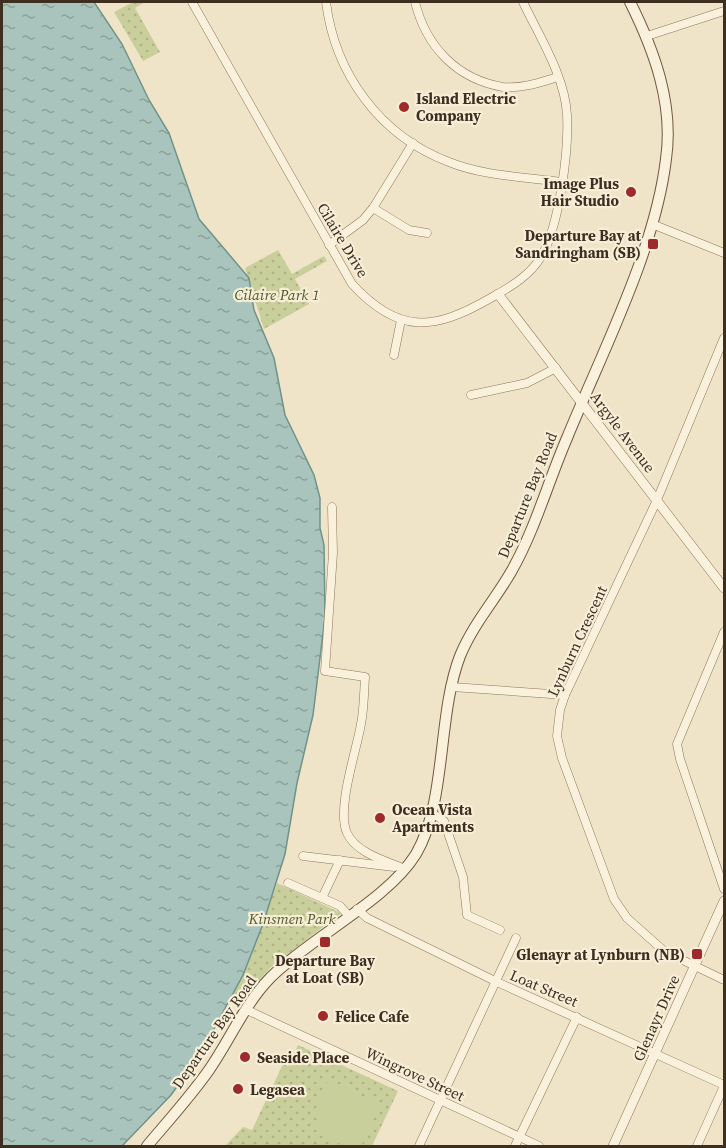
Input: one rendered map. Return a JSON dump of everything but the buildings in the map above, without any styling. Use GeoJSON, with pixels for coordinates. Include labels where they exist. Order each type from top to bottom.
{"type":"FeatureCollection","features":[{"type":"Feature","properties":{"kind":"main road","name":"Departure Bay Road"},"geometry":{"type":"LineString","coordinates":[[147,1146],[199,1084],[271,977],[405,868],[426,835],[432,813],[441,738],[459,659],[471,632],[517,560],[652,224],[666,159],[668,120],[662,82],[647,36],[630,2]]}},
{"type":"Feature","properties":{"kind":"street","name":"Cilaire Drive"},"geometry":{"type":"LineString","coordinates":[[192,2],[352,284],[368,301],[401,320],[446,321],[513,285],[541,256],[552,233],[562,182],[567,115],[558,77],[523,2]]}},
{"type":"Feature","properties":{"kind":"street"},"geometry":{"type":"LineString","coordinates":[[326,2],[342,61],[355,87],[383,122],[413,143],[449,163],[562,182]]}},
{"type":"Feature","properties":{"kind":"street"},"geometry":{"type":"LineString","coordinates":[[415,2],[420,22],[430,43],[444,59],[467,74],[503,87],[529,86],[558,77]]}},
{"type":"Feature","properties":{"kind":"street"},"geometry":{"type":"LineString","coordinates":[[647,36],[724,10]]}},
{"type":"Feature","properties":{"kind":"street"},"geometry":{"type":"LineString","coordinates":[[329,245],[363,220],[373,208],[413,143]]}},
{"type":"Feature","properties":{"kind":"street"},"geometry":{"type":"LineString","coordinates":[[373,208],[409,230],[427,233]]}},
{"type":"Feature","properties":{"kind":"street"},"geometry":{"type":"LineString","coordinates":[[652,224],[724,253]]}},
{"type":"Feature","properties":{"kind":"street","name":"Argyle Avenue"},"geometry":{"type":"LineString","coordinates":[[498,294],[724,588]]}},
{"type":"Feature","properties":{"kind":"street"},"geometry":{"type":"LineString","coordinates":[[394,355],[401,320]]}},
{"type":"Feature","properties":{"kind":"street","name":"Lynburn Crescent"},"geometry":{"type":"LineString","coordinates":[[724,338],[657,500],[566,695],[560,710],[557,736],[562,758],[614,899],[642,935],[664,951],[724,980]]}},
{"type":"Feature","properties":{"kind":"street"},"geometry":{"type":"LineString","coordinates":[[471,395],[527,383],[556,368]]}},
{"type":"Feature","properties":{"kind":"street"},"geometry":{"type":"LineString","coordinates":[[332,507],[333,554],[325,671],[365,677],[362,723],[351,761],[344,816],[347,833],[357,845],[373,856],[405,868]]}},
{"type":"Feature","properties":{"kind":"street"},"geometry":{"type":"LineString","coordinates":[[724,632],[677,744],[724,889]]}},
{"type":"Feature","properties":{"kind":"street"},"geometry":{"type":"LineString","coordinates":[[452,687],[566,695]]}},
{"type":"Feature","properties":{"kind":"street"},"geometry":{"type":"LineString","coordinates":[[432,813],[444,821],[463,878],[467,915],[500,930]]}},
{"type":"Feature","properties":{"kind":"street"},"geometry":{"type":"LineString","coordinates":[[303,856],[405,868]]}},
{"type":"Feature","properties":{"kind":"street"},"geometry":{"type":"LineString","coordinates":[[321,898],[340,860]]}},
{"type":"Feature","properties":{"kind":"street","name":"Loat Street"},"geometry":{"type":"LineString","coordinates":[[288,883],[366,918],[496,982],[724,1085]]}},
{"type":"Feature","properties":{"kind":"street","name":"Glenayr Drive"},"geometry":{"type":"LineString","coordinates":[[613,1146],[724,901]]}},
{"type":"Feature","properties":{"kind":"street"},"geometry":{"type":"LineString","coordinates":[[419,1146],[516,938]]}},
{"type":"Feature","properties":{"kind":"street","name":"Wingrove Street"},"geometry":{"type":"LineString","coordinates":[[247,1010],[539,1146]]}},
{"type":"Feature","properties":{"kind":"street"},"geometry":{"type":"LineString","coordinates":[[515,1146],[577,1017]]}},
{"type":"Feature","properties":{"kind":"street"},"geometry":{"type":"LineString","coordinates":[[697,1146],[724,1085]]}},
{"type":"Feature","properties":{"kind":"green space"},"geometry":{"type":"Polygon","coordinates":[[[133,2],[145,2],[135,8],[160,52],[143,61],[114,12],[133,2]]]}},
{"type":"Feature","properties":{"kind":"green space","name":"Cilaire Park 1"},"geometry":{"type":"Polygon","coordinates":[[[278,250],[292,274],[324,256],[327,261],[295,279],[309,304],[264,329],[245,268],[278,250]]]}},
{"type":"Feature","properties":{"kind":"green space","name":"Kinsmen Park"},"geometry":{"type":"Polygon","coordinates":[[[277,883],[341,913],[270,968],[244,999],[233,994],[250,958],[277,883]]]}},
{"type":"Feature","properties":{"kind":"green space"},"geometry":{"type":"Polygon","coordinates":[[[298,1045],[398,1091],[372,1146],[225,1146],[243,1127],[252,1130],[283,1064],[288,1066],[298,1045]]]}},
{"type":"Feature","properties":{"kind":"green space"},"geometry":{"type":"Polygon","coordinates":[[[328,1080],[375,1102],[378,1110],[361,1146],[334,1141],[325,1135],[320,1127],[319,1106],[328,1080]]]}},
{"type":"Feature","properties":{"kind":"water"},"geometry":{"type":"Polygon","coordinates":[[[2,2],[94,2],[122,44],[149,100],[169,133],[199,219],[249,278],[254,310],[274,358],[285,415],[314,475],[320,498],[320,528],[324,545],[325,617],[313,715],[297,783],[285,854],[263,924],[243,975],[201,1053],[171,1095],[122,1146],[2,1146],[2,2]]]}},
{"type":"Feature","properties":{"kind":"place","name":"Island Electric Company"},"geometry":{"type":"Point","coordinates":[404,107]}},
{"type":"Feature","properties":{"kind":"place","name":"Image Plus Hair Studio"},"geometry":{"type":"Point","coordinates":[631,192]}},
{"type":"Feature","properties":{"kind":"place","name":"Departure Bay at Sandringham (SB)"},"geometry":{"type":"Point","coordinates":[653,244]}},
{"type":"Feature","properties":{"kind":"place","name":"Ocean Vista Apartments"},"geometry":{"type":"Point","coordinates":[380,818]}},
{"type":"Feature","properties":{"kind":"place","name":"Departure Bay at Loat (SB)"},"geometry":{"type":"Point","coordinates":[325,942]}},
{"type":"Feature","properties":{"kind":"place","name":"Glenayr at Lynburn (NB)"},"geometry":{"type":"Point","coordinates":[697,954]}},
{"type":"Feature","properties":{"kind":"place","name":"Felice Cafe"},"geometry":{"type":"Point","coordinates":[323,1016]}},
{"type":"Feature","properties":{"kind":"place","name":"Seaside Place"},"geometry":{"type":"Point","coordinates":[245,1057]}},
{"type":"Feature","properties":{"kind":"place","name":"Legasea"},"geometry":{"type":"Point","coordinates":[238,1089]}}]}
